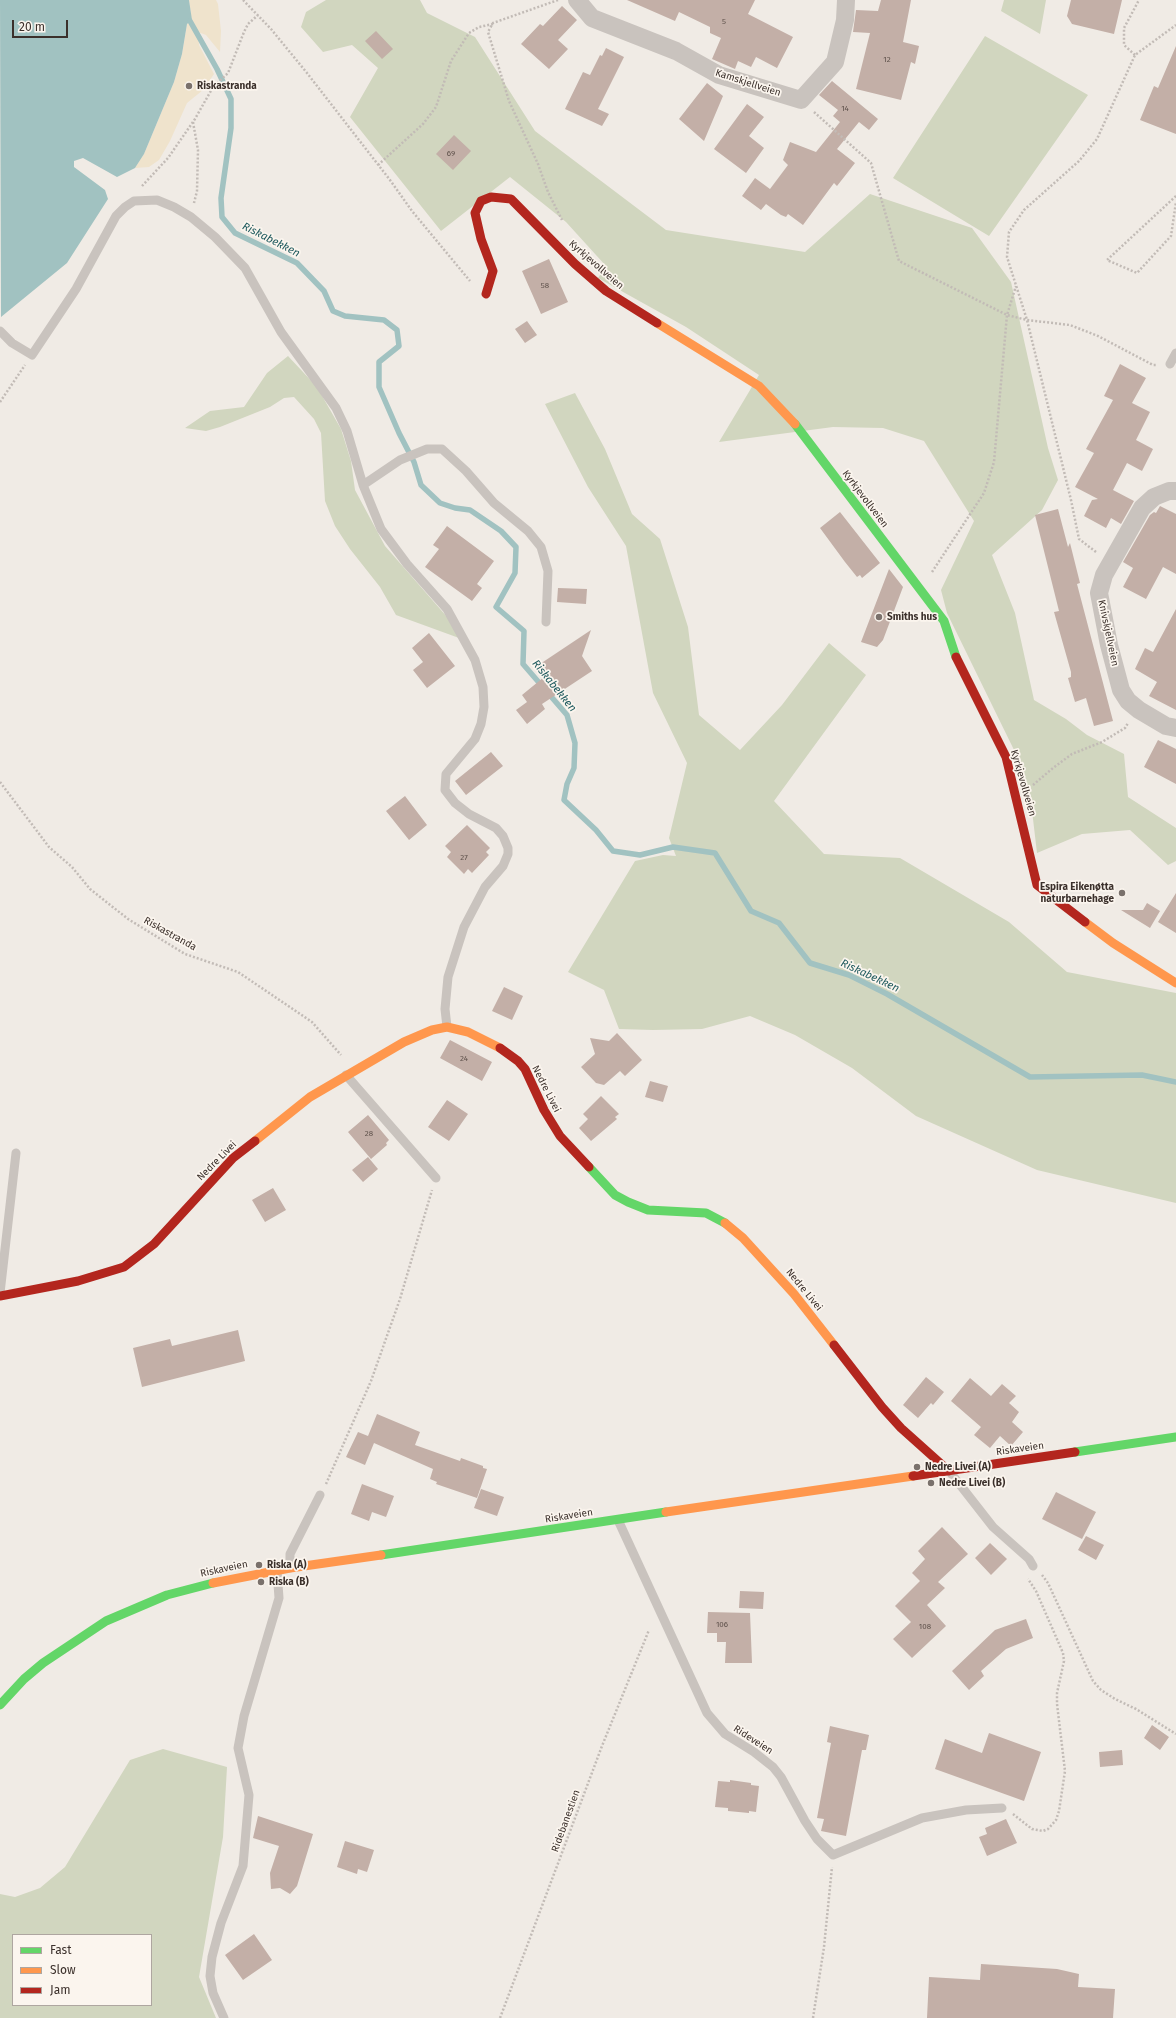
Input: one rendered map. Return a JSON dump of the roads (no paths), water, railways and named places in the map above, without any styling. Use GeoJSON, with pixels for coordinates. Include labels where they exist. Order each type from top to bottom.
{"type":"FeatureCollection","features":[{"type":"Feature","properties":{"kind":"street","name":"Kamskjellveien"},"geometry":{"type":"LineString","coordinates":[[577,0],[592,18],[676,51],[718,75],[801,100],[835,62],[845,20],[846,0]]}},
{"type":"Feature","properties":{"kind":"street","name":"Kyrkjevollveien"},"geometry":{"type":"LineString","coordinates":[[486,294],[493,271],[481,239],[475,213],[481,201],[491,197],[511,199],[575,264],[606,291],[760,386],[794,422],[944,621],[957,661],[1006,757],[1037,885],[1113,943],[1176,983]]}},
{"type":"Feature","properties":{"kind":"street","name":"Knivskjellveien"},"geometry":{"type":"LineString","coordinates":[[1176,491],[1169,491],[1154,497],[1142,508],[1104,575],[1099,593],[1121,690],[1128,701],[1139,710],[1166,726],[1176,728]]}},
{"type":"Feature","properties":{"kind":"street","name":"Nedre Livei"},"geometry":{"type":"LineString","coordinates":[[0,1294],[78,1281],[124,1267],[154,1244],[233,1158],[310,1097],[420,1034],[447,1027],[468,1032],[496,1045],[518,1061],[525,1069],[544,1110],[560,1136],[571,1150],[615,1195],[648,1210],[706,1213],[726,1224],[743,1238],[794,1294],[882,1407],[901,1428],[949,1471]]}},
{"type":"Feature","properties":{"kind":"street","name":"Riskaveien"},"geometry":{"type":"LineString","coordinates":[[0,1705],[24,1679],[43,1663],[106,1621],[147,1603],[191,1588],[290,1568],[1176,1437]]}},
{"type":"Feature","properties":{"kind":"lane"},"geometry":{"type":"LineString","coordinates":[[0,331],[12,343],[32,355],[76,289],[116,216],[125,206],[134,202],[157,200],[174,207],[191,217],[215,237],[245,268],[281,332],[336,408],[354,449],[363,485],[381,529],[407,564],[448,609],[475,660],[483,687],[484,707],[480,724],[474,739],[446,774],[445,790],[460,806],[496,828],[503,836],[508,848],[508,854],[503,866],[485,887],[464,927],[448,977],[445,1009],[447,1027]]}},
{"type":"Feature","properties":{"kind":"lane"},"geometry":{"type":"LineString","coordinates":[[1170,364],[1176,353]]}},
{"type":"Feature","properties":{"kind":"lane"},"geometry":{"type":"LineString","coordinates":[[363,485],[376,474],[405,457],[427,448],[442,449],[466,471],[494,504],[528,531],[541,547],[548,570],[546,622]]}},
{"type":"Feature","properties":{"kind":"lane"},"geometry":{"type":"LineString","coordinates":[[346,1075],[436,1178]]}},
{"type":"Feature","properties":{"kind":"lane"},"geometry":{"type":"LineString","coordinates":[[0,1294],[16,1153]]}},
{"type":"Feature","properties":{"kind":"lane"},"geometry":{"type":"LineString","coordinates":[[949,1471],[993,1527],[1029,1559],[1033,1566]]}},
{"type":"Feature","properties":{"kind":"lane"},"geometry":{"type":"LineString","coordinates":[[290,1568],[290,1554],[320,1495]]}},
{"type":"Feature","properties":{"kind":"lane","name":"Rideveien"},"geometry":{"type":"LineString","coordinates":[[618,1520],[707,1713],[725,1734],[754,1752],[773,1767],[781,1777],[805,1821],[817,1839],[833,1855],[922,1818],[966,1810],[1002,1808]]}},
{"type":"Feature","properties":{"kind":"lane"},"geometry":{"type":"LineString","coordinates":[[224,2018],[213,1993],[211,1982],[212,1957],[221,1923],[243,1866],[249,1795],[238,1748],[244,1716],[279,1598],[277,1570]]}},
{"type":"Feature","properties":{"kind":"water"},"geometry":{"type":"Polygon","coordinates":[[[0,0],[189,0],[192,20],[187,24],[182,54],[174,82],[144,154],[135,168],[117,177],[83,158],[74,161],[74,167],[105,190],[108,199],[67,263],[1,317],[0,0]]]}},
{"type":"Feature","properties":{"kind":"waterway","name":"Riskabekken"},"geometry":{"type":"LineString","coordinates":[[190,21],[217,69],[231,99],[231,128],[221,198],[222,217],[235,233],[297,263],[324,291],[333,311],[345,316],[384,320],[397,330],[399,346],[379,362],[379,387],[399,433],[414,462],[421,485],[440,503],[455,508],[470,510],[501,531],[516,547],[515,573],[496,607],[524,631],[523,664],[567,715],[575,743],[574,768],[567,784],[564,800],[596,830],[613,851],[640,855],[673,847],[715,853],[751,911],[779,923],[810,963],[849,975],[887,994],[1030,1077],[1142,1075],[1176,1082]]}},
{"type":"Feature","properties":{"kind":"place","name":"Riskastranda"},"geometry":{"type":"Point","coordinates":[189,86]}},
{"type":"Feature","properties":{"kind":"place","name":"Smiths hus"},"geometry":{"type":"Point","coordinates":[879,617]}},
{"type":"Feature","properties":{"kind":"place","name":"Espira Eikenøtta naturbarnehage"},"geometry":{"type":"Point","coordinates":[1122,893]}},
{"type":"Feature","properties":{"kind":"place","name":"Nedre Livei (A)"},"geometry":{"type":"Point","coordinates":[917,1467]}},
{"type":"Feature","properties":{"kind":"place","name":"Nedre Livei (B)"},"geometry":{"type":"Point","coordinates":[931,1483]}},
{"type":"Feature","properties":{"kind":"place","name":"Riska (A)"},"geometry":{"type":"Point","coordinates":[259,1565]}},
{"type":"Feature","properties":{"kind":"place","name":"Riska (B)"},"geometry":{"type":"Point","coordinates":[261,1582]}}]}
